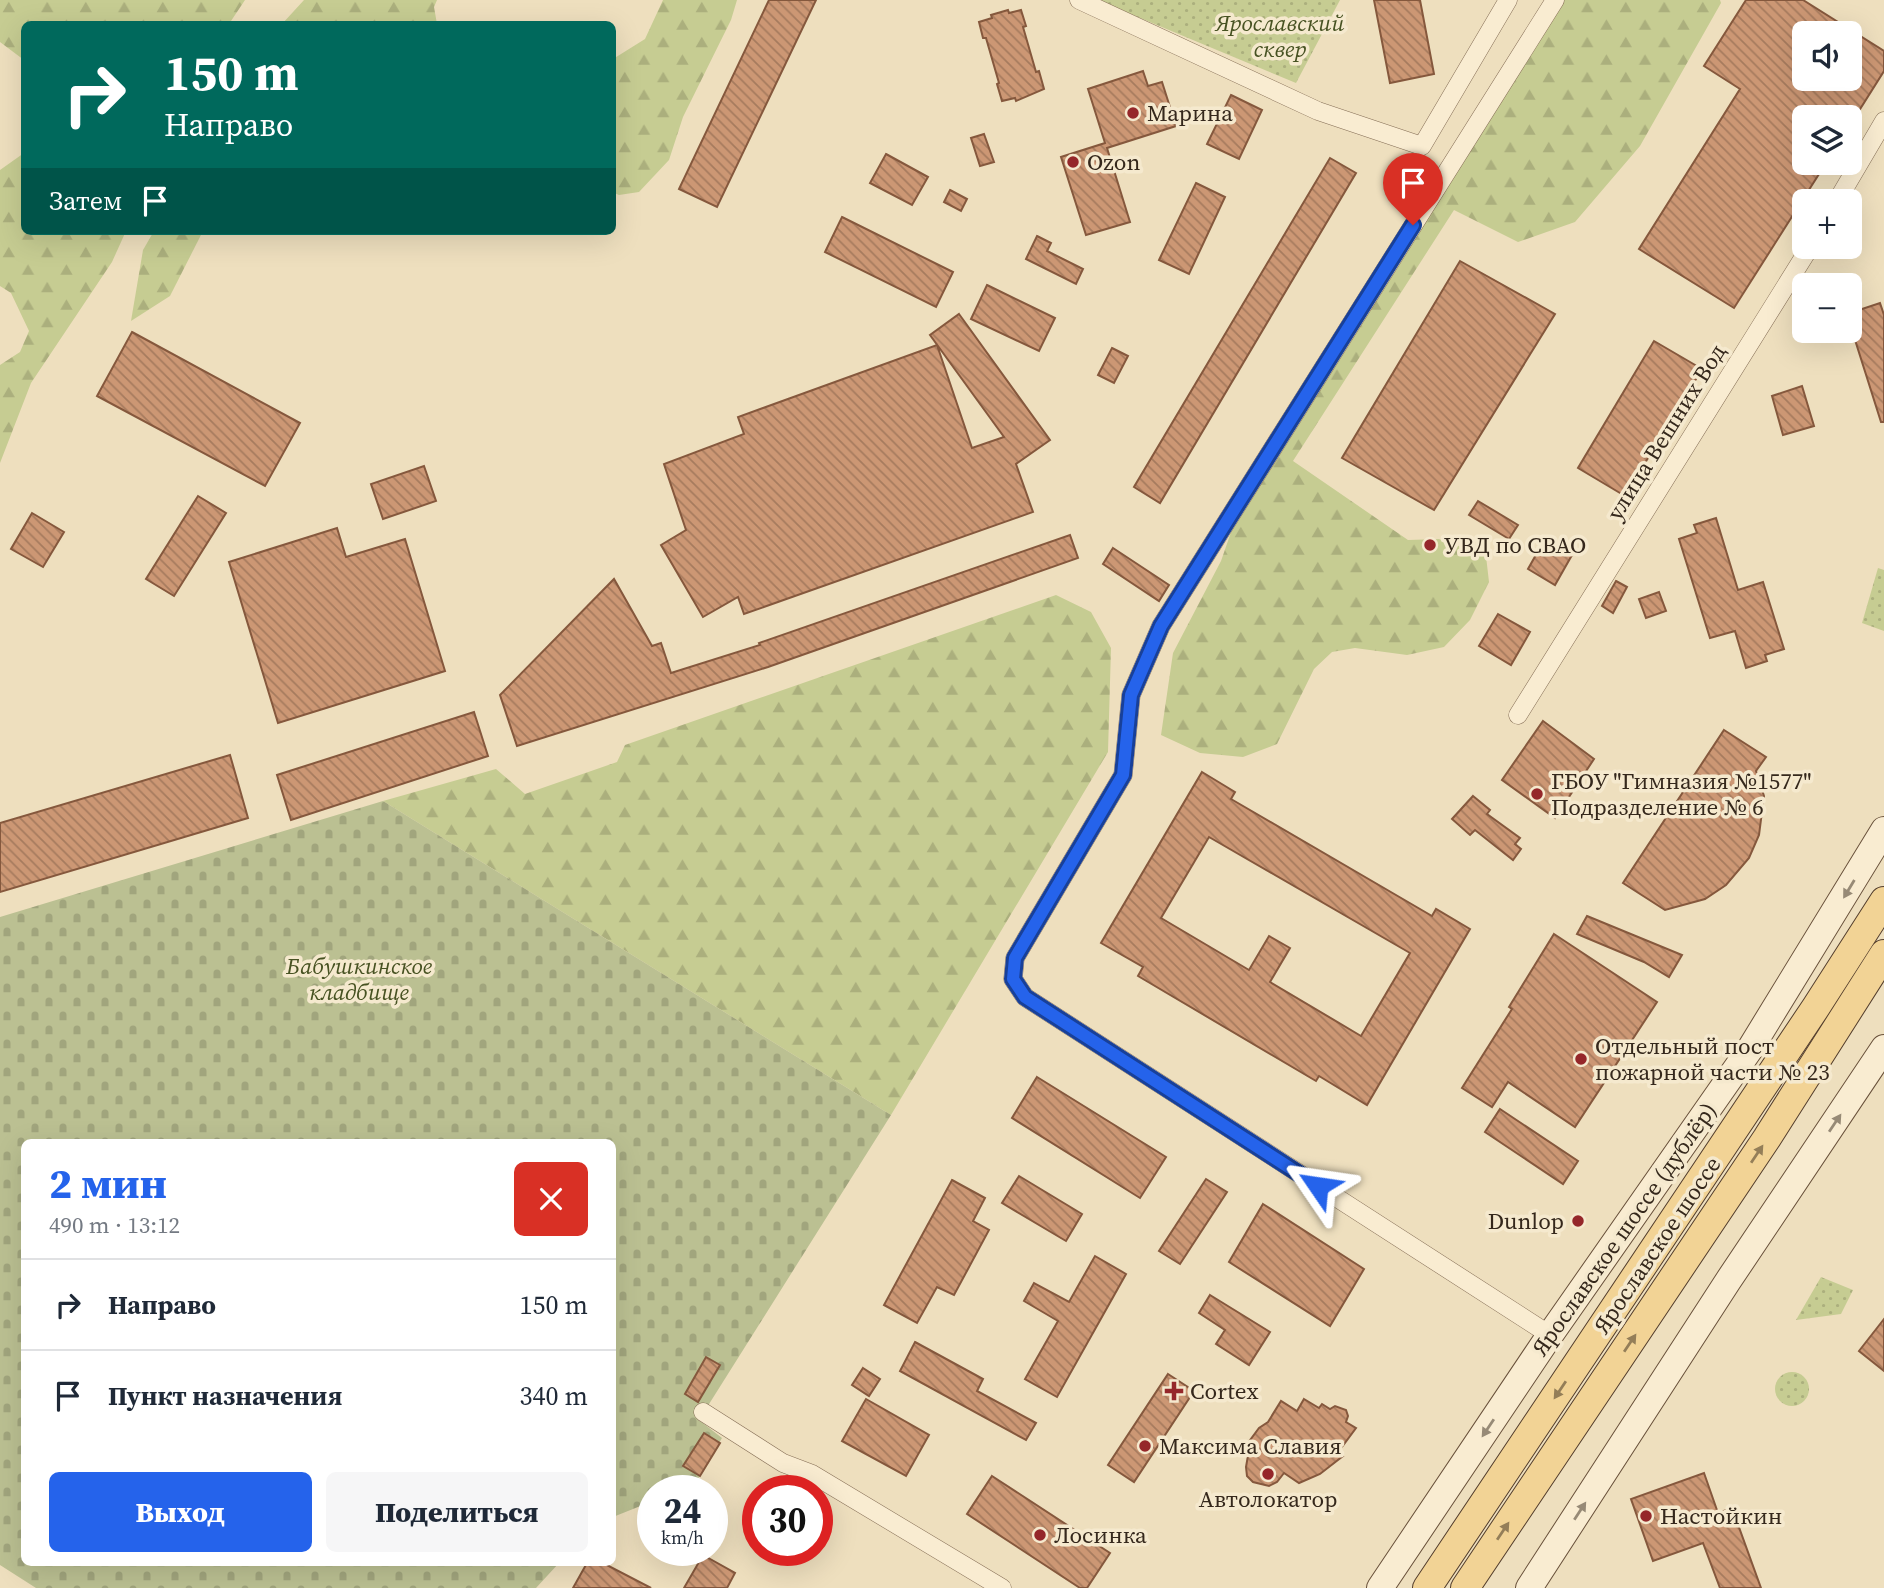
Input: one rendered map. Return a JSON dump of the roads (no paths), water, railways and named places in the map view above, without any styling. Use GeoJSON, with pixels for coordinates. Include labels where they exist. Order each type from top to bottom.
{"type":"FeatureCollection","features":[{"type":"Feature","properties":{"kind":"main road","name":"Ярославское шоссе"},"geometry":{"type":"LineString","coordinates":[[1427,1588],[1884,901]]}},
{"type":"Feature","properties":{"kind":"main road","name":"Ярославское шоссе"},"geometry":{"type":"LineString","coordinates":[[1465,1588],[1767,1138],[1884,954]]}},
{"type":"Feature","properties":{"kind":"street"},"geometry":{"type":"LineString","coordinates":[[1079,0],[1318,111],[1422,146],[1508,0]]}},
{"type":"Feature","properties":{"kind":"street"},"geometry":{"type":"LineString","coordinates":[[1550,1335],[1025,997],[1013,979],[1015,958],[1123,775],[1131,695],[1161,626],[1555,0]]}},
{"type":"Feature","properties":{"kind":"street"},"geometry":{"type":"LineString","coordinates":[[1844,189],[1884,121]]}},
{"type":"Feature","properties":{"kind":"street","name":"улица Вешних Вод"},"geometry":{"type":"LineString","coordinates":[[1518,715],[1803,259]]}},
{"type":"Feature","properties":{"kind":"street","name":"Ярославское шоссе (дублёр)"},"geometry":{"type":"LineString","coordinates":[[1380,1588],[1550,1335],[1750,1049],[1884,831]]}},
{"type":"Feature","properties":{"kind":"street"},"geometry":{"type":"LineString","coordinates":[[1750,1049],[1843,966]]}},
{"type":"Feature","properties":{"kind":"street"},"geometry":{"type":"LineString","coordinates":[[1528,1588],[1884,1048]]}},
{"type":"Feature","properties":{"kind":"street"},"geometry":{"type":"LineString","coordinates":[[703,1412],[783,1464],[813,1474],[1002,1588]]}},
{"type":"Feature","properties":{"kind":"place","name":"Марина"},"geometry":{"type":"Point","coordinates":[1133,113]}},
{"type":"Feature","properties":{"kind":"place","name":"Ozon"},"geometry":{"type":"Point","coordinates":[1073,162]}},
{"type":"Feature","properties":{"kind":"place","name":"УВД по СВАО"},"geometry":{"type":"Point","coordinates":[1430,545]}},
{"type":"Feature","properties":{"kind":"place","name":"ГБОУ \"Гимназия №1577\" Подразделение № 6"},"geometry":{"type":"Point","coordinates":[1537,794]}},
{"type":"Feature","properties":{"kind":"place","name":"Отдельный пост пожарной части № 23"},"geometry":{"type":"Point","coordinates":[1581,1059]}},
{"type":"Feature","properties":{"kind":"place","name":"Dunlop"},"geometry":{"type":"Point","coordinates":[1578,1221]}},
{"type":"Feature","properties":{"kind":"place","name":"Cortex"},"geometry":{"type":"Point","coordinates":[1174,1391]}},
{"type":"Feature","properties":{"kind":"place","name":"Максима Славия"},"geometry":{"type":"Point","coordinates":[1145,1446]}},
{"type":"Feature","properties":{"kind":"place","name":"Автолокатор"},"geometry":{"type":"Point","coordinates":[1268,1474]}},
{"type":"Feature","properties":{"kind":"place","name":"Настойкин"},"geometry":{"type":"Point","coordinates":[1646,1516]}},
{"type":"Feature","properties":{"kind":"place","name":"Лосинка"},"geometry":{"type":"Point","coordinates":[1040,1535]}},
{"type":"Feature","properties":{"kind":"park label","name":"Ярославский сквер"},"geometry":{"type":"Point","coordinates":[1280,36]}},
{"type":"Feature","properties":{"kind":"park label","name":"Бабушкинское кладбище"},"geometry":{"type":"Point","coordinates":[359,979]}}]}
